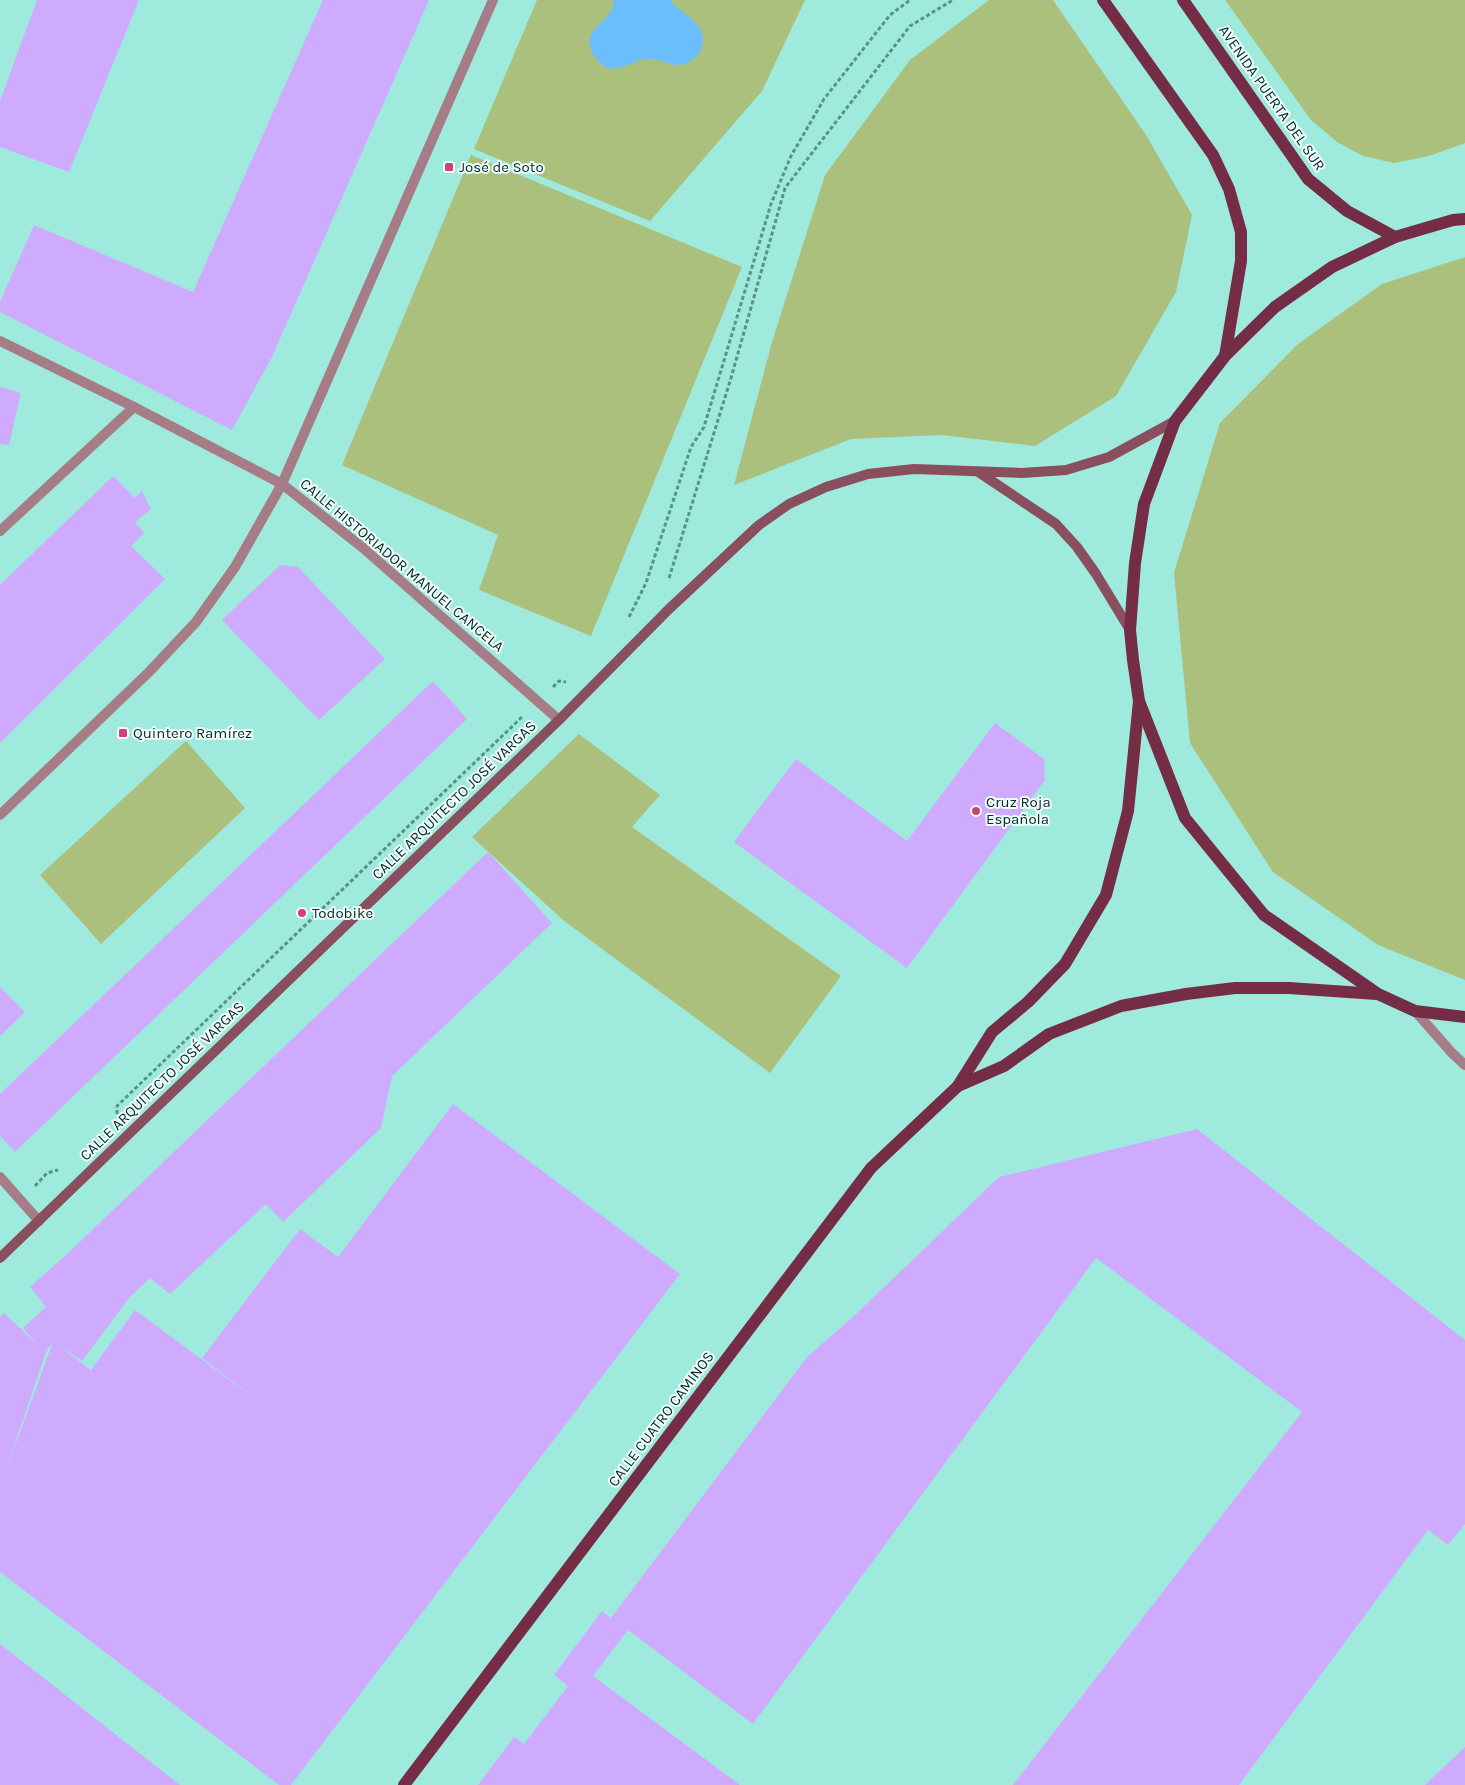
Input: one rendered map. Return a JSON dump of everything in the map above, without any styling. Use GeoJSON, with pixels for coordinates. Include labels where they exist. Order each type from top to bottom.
{"type":"FeatureCollection","features":[{"type":"Feature","properties":{"kind":"main road"},"geometry":{"type":"LineString","coordinates":[[1103,0],[1213,155],[1229,189],[1241,232],[1242,261],[1226,356]]}},
{"type":"Feature","properties":{"kind":"main road","name":"AVENIDA PUERTA DEL SUR"},"geometry":{"type":"LineString","coordinates":[[1183,0],[1308,179],[1347,211],[1394,237]]}},
{"type":"Feature","properties":{"kind":"main road"},"geometry":{"type":"LineString","coordinates":[[1459,220],[1394,237],[1332,267],[1275,307],[1226,356],[1175,421],[1144,504],[1135,563],[1130,630],[1132,660],[1140,701],[1184,818],[1264,915],[1378,994],[1416,1011],[1465,1017]]}},
{"type":"Feature","properties":{"kind":"main road","name":"CALLE CUATRO CAMINOS"},"geometry":{"type":"LineString","coordinates":[[404,1785],[871,1168],[958,1086],[992,1032],[1028,1002],[1065,964],[1106,895],[1128,811],[1140,701]]}},
{"type":"Feature","properties":{"kind":"main road","name":"CALLE CUATRO CAMINOS"},"geometry":{"type":"LineString","coordinates":[[958,1086],[1004,1066],[1049,1034],[1122,1006],[1186,994],[1235,988],[1289,988],[1378,994]]}},
{"type":"Feature","properties":{"kind":"street"},"geometry":{"type":"LineString","coordinates":[[0,815],[149,672],[196,622],[235,567],[282,484],[493,0]]}},
{"type":"Feature","properties":{"kind":"street"},"geometry":{"type":"LineString","coordinates":[[1459,220],[1465,212]]}},
{"type":"Feature","properties":{"kind":"street","name":"CALLE HISTORIADOR MANUEL CANCELA"},"geometry":{"type":"LineString","coordinates":[[0,341],[134,407],[282,484],[362,547],[559,720]]}},
{"type":"Feature","properties":{"kind":"street"},"geometry":{"type":"LineString","coordinates":[[0,531],[134,407]]}},
{"type":"Feature","properties":{"kind":"street","name":"CALLE ARQUITECTO JOSÉ VARGAS"},"geometry":{"type":"LineString","coordinates":[[0,1258],[759,525],[789,504],[826,487],[868,474],[914,469],[979,473],[1066,470],[1109,457],[1175,421]]}},
{"type":"Feature","properties":{"kind":"street","name":"CALLE ARQUITECTO JOSÉ VARGAS"},"geometry":{"type":"LineString","coordinates":[[979,473],[1056,524],[1077,547],[1096,574],[1130,630]]}},
{"type":"Feature","properties":{"kind":"street"},"geometry":{"type":"LineString","coordinates":[[1416,1011],[1452,1053],[1465,1065]]}},
{"type":"Feature","properties":{"kind":"street"},"geometry":{"type":"LineString","coordinates":[[0,1177],[39,1221]]}},
{"type":"Feature","properties":{"kind":"path"},"geometry":{"type":"LineString","coordinates":[[669,610],[668,584],[731,378],[786,188],[910,26],[953,0]]}},
{"type":"Feature","properties":{"kind":"green space"},"geometry":{"type":"Polygon","coordinates":[[[537,0],[805,0],[762,91],[650,221],[474,149],[537,0]]]}},
{"type":"Feature","properties":{"kind":"green space"},"geometry":{"type":"Polygon","coordinates":[[[989,0],[1053,0],[1146,135],[1192,215],[1176,292],[1116,396],[1035,446],[942,435],[851,439],[734,485],[772,342],[825,175],[910,60],[989,0]]]}},
{"type":"Feature","properties":{"kind":"green space"},"geometry":{"type":"Polygon","coordinates":[[[1225,0],[1465,0],[1465,143],[1429,156],[1394,163],[1363,156],[1337,142],[1311,120],[1225,0]]]}},
{"type":"Feature","properties":{"kind":"green space"},"geometry":{"type":"Polygon","coordinates":[[[471,155],[742,267],[591,636],[479,590],[498,535],[342,465],[471,155]]]}},
{"type":"Feature","properties":{"kind":"green space"},"geometry":{"type":"Polygon","coordinates":[[[1465,257],[1465,980],[1378,945],[1273,872],[1190,743],[1174,573],[1220,423],[1298,344],[1382,284],[1465,257]]]}},
{"type":"Feature","properties":{"kind":"green space"},"geometry":{"type":"Polygon","coordinates":[[[579,734],[660,795],[632,827],[841,976],[770,1073],[563,920],[472,837],[579,734]]]}},
{"type":"Feature","properties":{"kind":"green space"},"geometry":{"type":"Polygon","coordinates":[[[186,741],[245,808],[101,944],[40,875],[186,741]]]}},
{"type":"Feature","properties":{"kind":"water"},"geometry":{"type":"Polygon","coordinates":[[[614,0],[670,0],[699,27],[703,40],[699,54],[688,62],[675,65],[658,60],[645,59],[621,67],[610,68],[604,66],[593,54],[590,48],[590,39],[593,31],[608,16],[614,0]]]}},
{"type":"Feature","properties":{"kind":"building"},"geometry":{"type":"Polygon","coordinates":[[[37,0],[139,0],[69,172],[0,147],[0,101],[37,0]]]}},
{"type":"Feature","properties":{"kind":"building"},"geometry":{"type":"Polygon","coordinates":[[[323,0],[429,0],[272,357],[232,430],[0,312],[0,302],[34,225],[193,292],[323,0]]]}},
{"type":"Feature","properties":{"kind":"building"},"geometry":{"type":"Polygon","coordinates":[[[0,387],[21,393],[9,445],[0,444],[0,387]]]}},
{"type":"Feature","properties":{"kind":"building"},"geometry":{"type":"Polygon","coordinates":[[[113,476],[135,498],[142,491],[151,509],[135,522],[144,533],[131,546],[165,579],[0,743],[0,585],[113,476]]]}},
{"type":"Feature","properties":{"kind":"building"},"geometry":{"type":"Polygon","coordinates":[[[280,565],[298,567],[385,659],[319,720],[222,620],[280,565]]]}},
{"type":"Feature","properties":{"kind":"building"},"geometry":{"type":"Polygon","coordinates":[[[433,681],[467,719],[15,1152],[0,1136],[0,1094],[433,681]]]}},
{"type":"Feature","properties":{"kind":"building"},"geometry":{"type":"Polygon","coordinates":[[[995,723],[1044,759],[1045,780],[907,968],[734,842],[796,759],[907,841],[995,723]]]}},
{"type":"Feature","properties":{"kind":"building"},"geometry":{"type":"Polygon","coordinates":[[[488,852],[552,923],[392,1076],[381,1128],[283,1222],[266,1204],[170,1294],[150,1278],[129,1298],[82,1361],[59,1346],[91,1370],[135,1310],[266,1407],[202,1358],[300,1229],[338,1257],[453,1104],[680,1274],[291,1785],[279,1785],[0,1572],[0,1317],[4,1313],[38,1345],[23,1328],[46,1307],[30,1287],[65,1256],[488,852]],[[53,1342],[46,1352],[8,1465],[53,1342]]]}},
{"type":"Feature","properties":{"kind":"building"},"geometry":{"type":"Polygon","coordinates":[[[0,987],[25,1012],[0,1036],[0,987]]]}},
{"type":"Feature","properties":{"kind":"building"},"geometry":{"type":"Polygon","coordinates":[[[1197,1129],[1465,1340],[1465,1524],[1448,1545],[1428,1530],[1239,1785],[1013,1785],[1302,1412],[1096,1258],[753,1724],[628,1630],[593,1676],[740,1785],[478,1785],[514,1737],[524,1744],[568,1686],[554,1675],[602,1611],[611,1618],[807,1357],[854,1316],[999,1177],[1197,1129]]]}},
{"type":"Feature","properties":{"kind":"building"},"geometry":{"type":"Polygon","coordinates":[[[0,1644],[36,1672],[180,1785],[0,1785],[0,1644]]]}},
{"type":"Feature","properties":{"kind":"building"},"geometry":{"type":"Polygon","coordinates":[[[1465,1747],[1465,1785],[1425,1785],[1465,1747]]]}},
{"type":"Feature","properties":{"kind":"place","name":"José de Soto"},"geometry":{"type":"Point","coordinates":[449,167]}},
{"type":"Feature","properties":{"kind":"place","name":"Quintero Ramírez"},"geometry":{"type":"Point","coordinates":[123,733]}},
{"type":"Feature","properties":{"kind":"place","name":"Cruz Roja Española"},"geometry":{"type":"Point","coordinates":[976,811]}},
{"type":"Feature","properties":{"kind":"place","name":"Todobike"},"geometry":{"type":"Point","coordinates":[302,913]}}]}
